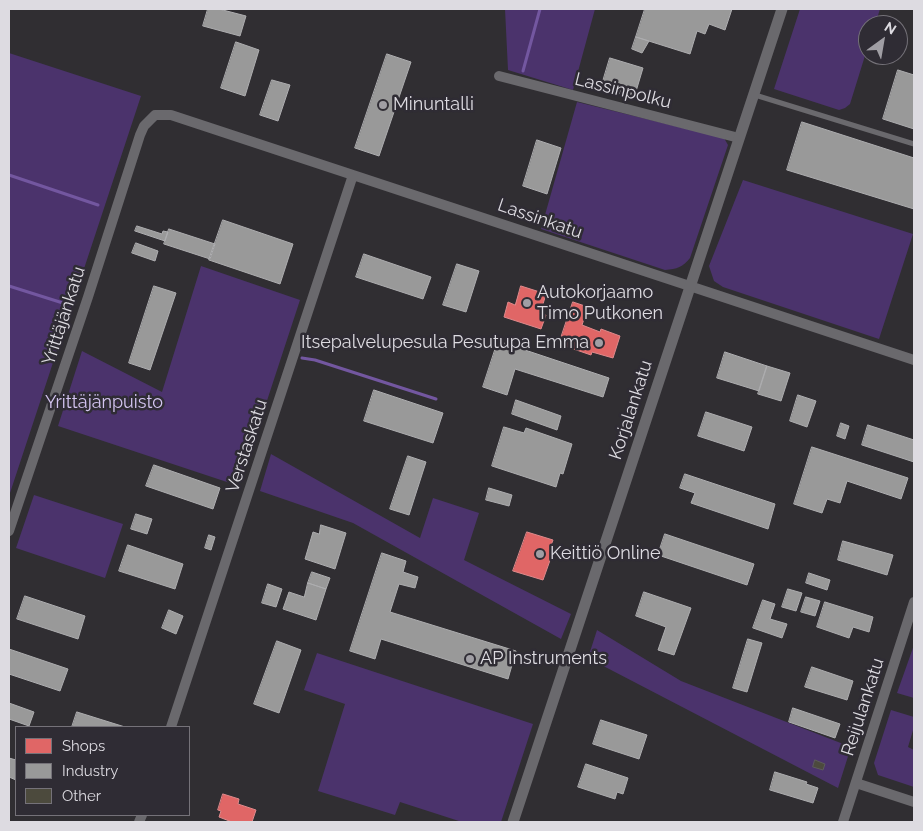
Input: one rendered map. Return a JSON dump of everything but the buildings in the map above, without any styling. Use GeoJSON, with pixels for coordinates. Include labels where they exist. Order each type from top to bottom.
{"type":"FeatureCollection","features":[{"type":"Feature","properties":{"kind":"street","name":"Korjalankatu"},"geometry":{"type":"LineString","coordinates":[[513,822],[782,9]]}},
{"type":"Feature","properties":{"kind":"street","name":"Lassinpolku"},"geometry":{"type":"LineString","coordinates":[[499,76],[739,138]]}},
{"type":"Feature","properties":{"kind":"street","name":"Lassinkatu"},"geometry":{"type":"LineString","coordinates":[[155,115],[171,115],[914,360]]}},
{"type":"Feature","properties":{"kind":"street","name":"Yrittäjänkatu"},"geometry":{"type":"LineString","coordinates":[[9,531],[88,297],[140,135],[144,126],[155,115]]}},
{"type":"Feature","properties":{"kind":"street","name":"Verstaskatu"},"geometry":{"type":"LineString","coordinates":[[171,726],[353,175]]}},
{"type":"Feature","properties":{"kind":"street","name":"Reijulankatu"},"geometry":{"type":"LineString","coordinates":[[843,822],[914,602]]}},
{"type":"Feature","properties":{"kind":"street"},"geometry":{"type":"LineString","coordinates":[[856,783],[914,802]]}},
{"type":"Feature","properties":{"kind":"lane"},"geometry":{"type":"LineString","coordinates":[[753,94],[914,144]]}},
{"type":"Feature","properties":{"kind":"green space"},"geometry":{"type":"Polygon","coordinates":[[[505,9],[595,9],[573,90],[508,70],[505,9]]]}},
{"type":"Feature","properties":{"kind":"green space"},"geometry":{"type":"Polygon","coordinates":[[[800,9],[880,9],[878,15],[858,15],[858,65],[862,65],[850,104],[845,108],[839,110],[774,89],[800,9]]]}},
{"type":"Feature","properties":{"kind":"green space"},"geometry":{"type":"Polygon","coordinates":[[[9,53],[141,96],[9,496],[9,53]]]}},
{"type":"Feature","properties":{"kind":"green space"},"geometry":{"type":"Polygon","coordinates":[[[577,102],[724,138],[728,145],[690,258],[685,264],[665,270],[541,229],[577,102]]]}},
{"type":"Feature","properties":{"kind":"green space"},"geometry":{"type":"Polygon","coordinates":[[[743,180],[913,234],[879,339],[723,287],[714,281],[709,266],[743,180]]]}},
{"type":"Feature","properties":{"kind":"green space","name":"Yrittäjänpuisto"},"geometry":{"type":"Polygon","coordinates":[[[201,266],[300,300],[239,486],[58,426],[82,351],[162,392],[201,266]]]}},
{"type":"Feature","properties":{"kind":"green space"},"geometry":{"type":"Polygon","coordinates":[[[271,454],[420,538],[433,498],[479,513],[464,560],[571,614],[561,639],[353,523],[260,491],[271,454]]]}},
{"type":"Feature","properties":{"kind":"green space"},"geometry":{"type":"Polygon","coordinates":[[[34,495],[123,524],[105,578],[16,548],[34,495]]]}},
{"type":"Feature","properties":{"kind":"green space"},"geometry":{"type":"Polygon","coordinates":[[[597,630],[681,681],[851,747],[838,788],[588,658],[597,630]]]}},
{"type":"Feature","properties":{"kind":"green space"},"geometry":{"type":"Polygon","coordinates":[[[914,645],[914,698],[897,693],[914,645]]]}},
{"type":"Feature","properties":{"kind":"green space"},"geometry":{"type":"Polygon","coordinates":[[[317,653],[533,724],[501,822],[462,822],[400,802],[395,815],[318,791],[345,704],[304,690],[317,653]]]}},
{"type":"Feature","properties":{"kind":"green space"},"geometry":{"type":"Polygon","coordinates":[[[891,710],[914,717],[914,727],[908,747],[914,750],[914,787],[878,775],[874,763],[891,710]]]}},
{"type":"Feature","properties":{"kind":"waterway"},"geometry":{"type":"LineString","coordinates":[[523,71],[540,9]]}},
{"type":"Feature","properties":{"kind":"waterway"},"geometry":{"type":"LineString","coordinates":[[9,175],[98,205]]}},
{"type":"Feature","properties":{"kind":"waterway"},"geometry":{"type":"LineString","coordinates":[[9,286],[66,304]]}},
{"type":"Feature","properties":{"kind":"waterway"},"geometry":{"type":"LineString","coordinates":[[302,358],[315,360],[436,399]]}},
{"type":"Feature","properties":{"kind":"place","name":"Minuntalli"},"geometry":{"type":"Point","coordinates":[383,105]}},
{"type":"Feature","properties":{"kind":"place","name":"Autokorjaamo Timo Putkonen"},"geometry":{"type":"Point","coordinates":[527,303]}},
{"type":"Feature","properties":{"kind":"place","name":"Itsepalvelupesula Pesutupa Emma"},"geometry":{"type":"Point","coordinates":[599,343]}},
{"type":"Feature","properties":{"kind":"place","name":"Keittiö Online"},"geometry":{"type":"Point","coordinates":[540,554]}},
{"type":"Feature","properties":{"kind":"place","name":"AP Instruments"},"geometry":{"type":"Point","coordinates":[470,659]}}]}
